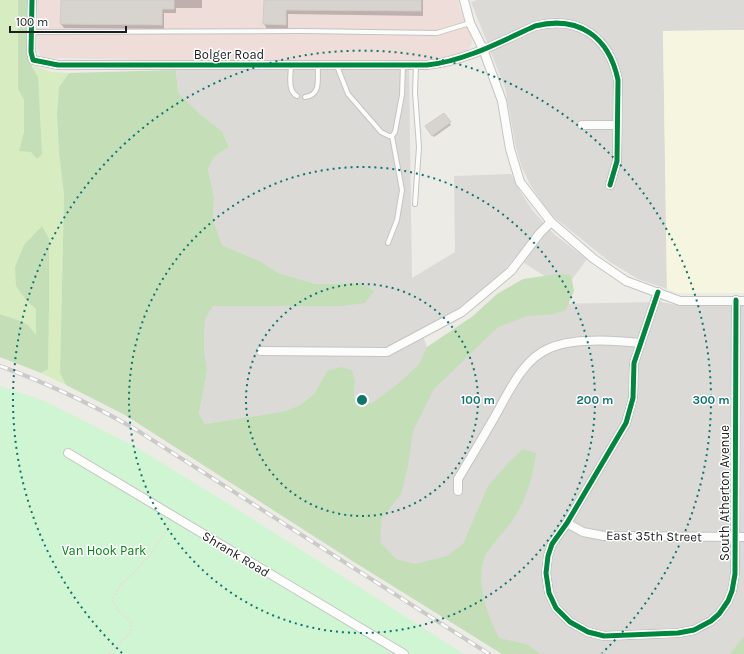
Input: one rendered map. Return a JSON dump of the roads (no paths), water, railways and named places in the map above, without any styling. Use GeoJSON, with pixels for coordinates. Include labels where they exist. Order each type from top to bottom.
{"type":"FeatureCollection","features":[{"type":"Feature","properties":{"kind":"street","name":"Bolger Road"},"geometry":{"type":"LineString","coordinates":[[32,0],[31,52],[33,60],[58,65],[416,65],[443,63],[483,49],[535,26],[547,23],[567,24],[592,33],[608,51],[615,68],[618,80],[617,166],[610,185]]}},
{"type":"Feature","properties":{"kind":"street"},"geometry":{"type":"LineString","coordinates":[[464,0],[470,23],[483,49],[502,100],[510,149],[520,182],[551,222],[594,259],[626,281],[680,301],[740,300]]}},
{"type":"Feature","properties":{"kind":"street"},"geometry":{"type":"LineString","coordinates":[[582,125],[617,125]]}},
{"type":"Feature","properties":{"kind":"street"},"geometry":{"type":"LineString","coordinates":[[261,351],[387,352],[462,312],[511,270],[540,232],[551,222]]}},
{"type":"Feature","properties":{"kind":"street"},"geometry":{"type":"LineString","coordinates":[[567,523],[626,423],[633,398],[634,364],[658,292]]}},
{"type":"Feature","properties":{"kind":"street","name":"South Atherton Avenue"},"geometry":{"type":"LineString","coordinates":[[567,523],[552,544],[548,556],[546,573],[549,593],[556,608],[570,622],[588,632],[604,636],[678,633],[694,630],[711,621],[728,601],[732,591],[735,574],[740,300]]}},
{"type":"Feature","properties":{"kind":"street"},"geometry":{"type":"LineString","coordinates":[[458,491],[458,479],[521,372],[536,356],[550,347],[570,343],[605,339],[641,343]]}},
{"type":"Feature","properties":{"kind":"street","name":"Shrank Road"},"geometry":{"type":"LineString","coordinates":[[68,454],[404,654]]}},
{"type":"Feature","properties":{"kind":"street","name":"East 35th Street"},"geometry":{"type":"LineString","coordinates":[[567,523],[583,532],[604,536],[744,537]]}},
{"type":"Feature","properties":{"kind":"lane"},"geometry":{"type":"LineString","coordinates":[[31,32],[303,31],[437,33],[470,23]]}},
{"type":"Feature","properties":{"kind":"lane"},"geometry":{"type":"LineString","coordinates":[[291,64],[291,90],[293,94],[297,96]]}},
{"type":"Feature","properties":{"kind":"lane"},"geometry":{"type":"LineString","coordinates":[[305,97],[315,94],[317,88],[318,64]]}},
{"type":"Feature","properties":{"kind":"lane"},"geometry":{"type":"LineString","coordinates":[[336,64],[348,94],[381,132],[392,136]]}},
{"type":"Feature","properties":{"kind":"lane"},"geometry":{"type":"LineString","coordinates":[[388,243],[397,220],[402,190],[392,136],[395,132],[402,95],[403,65]]}},
{"type":"Feature","properties":{"kind":"lane"},"geometry":{"type":"LineString","coordinates":[[415,204],[419,147],[415,92],[416,65]]}},
{"type":"Feature","properties":{"kind":"railway"},"geometry":{"type":"LineString","coordinates":[[0,366],[69,394],[135,429],[489,654]]}},
{"type":"Feature","properties":{"kind":"park label","name":"Van Hook Park"},"geometry":{"type":"Point","coordinates":[104,550]}}]}
